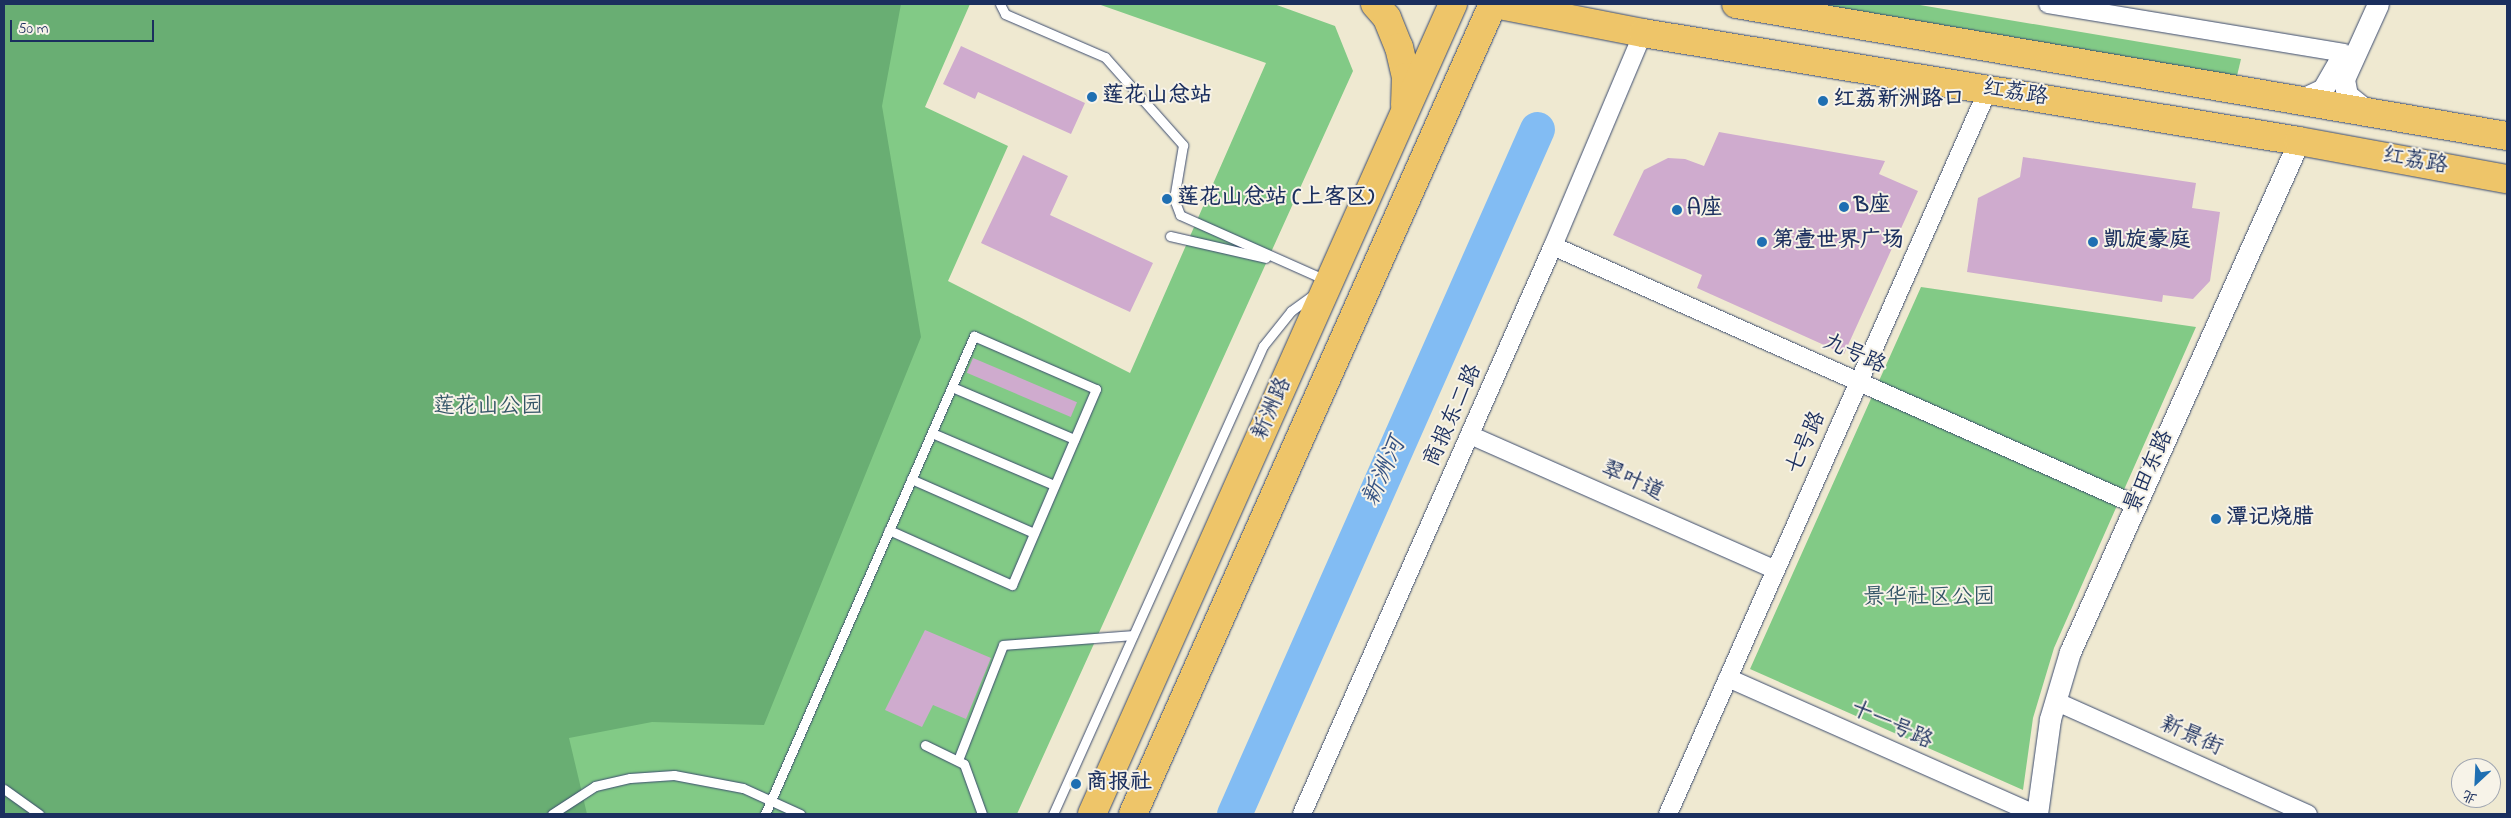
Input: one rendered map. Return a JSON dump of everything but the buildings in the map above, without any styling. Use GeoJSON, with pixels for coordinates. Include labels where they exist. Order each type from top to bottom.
{"type":"FeatureCollection","features":[{"type":"Feature","properties":{"kind":"main road"},"geometry":{"type":"LineString","coordinates":[[1375,4],[1386,18],[1399,47],[1406,77],[1404,114]]}},
{"type":"Feature","properties":{"kind":"main road","name":"新洲路"},"geometry":{"type":"LineString","coordinates":[[1092,814],[1453,4]]}},
{"type":"Feature","properties":{"kind":"main road","name":"新洲路"},"geometry":{"type":"LineString","coordinates":[[1133,814],[1494,4]]}},
{"type":"Feature","properties":{"kind":"main road","name":"红荔路"},"geometry":{"type":"LineString","coordinates":[[1494,4],[1643,33],[2299,140],[2507,179]]}},
{"type":"Feature","properties":{"kind":"main road","name":"红荔路"},"geometry":{"type":"LineString","coordinates":[[1748,5],[2507,136]]}},
{"type":"Feature","properties":{"kind":"street"},"geometry":{"type":"LineString","coordinates":[[2048,4],[2344,53]]}},
{"type":"Feature","properties":{"kind":"street"},"geometry":{"type":"LineString","coordinates":[[2302,100],[2315,96],[2327,85],[2367,4]]}},
{"type":"Feature","properties":{"kind":"street"},"geometry":{"type":"LineString","coordinates":[[2367,111],[2348,95],[2344,79],[2378,4]]}},
{"type":"Feature","properties":{"kind":"street","name":"商报东二路"},"geometry":{"type":"LineString","coordinates":[[1302,814],[1553,246],[1643,33]]}},
{"type":"Feature","properties":{"kind":"street","name":"七号路"},"geometry":{"type":"LineString","coordinates":[[1668,814],[1988,90]]}},
{"type":"Feature","properties":{"kind":"street","name":"景田东路"},"geometry":{"type":"LineString","coordinates":[[2036,814],[2046,741],[2070,652],[2299,140]]}},
{"type":"Feature","properties":{"kind":"street","name":"九号路"},"geometry":{"type":"LineString","coordinates":[[1553,246],[2136,505]]}},
{"type":"Feature","properties":{"kind":"street","name":"翠叶道"},"geometry":{"type":"LineString","coordinates":[[1470,435],[1776,570]]}},
{"type":"Feature","properties":{"kind":"street","name":"十一号路"},"geometry":{"type":"LineString","coordinates":[[1728,678],[2036,814]]}},
{"type":"Feature","properties":{"kind":"street","name":"新景街"},"geometry":{"type":"LineString","coordinates":[[2055,702],[2308,814]]}},
{"type":"Feature","properties":{"kind":"lane"},"geometry":{"type":"LineString","coordinates":[[1000,4],[1004,14],[1105,57],[1183,145],[1174,199],[1180,215],[1330,282]]}},
{"type":"Feature","properties":{"kind":"lane"},"geometry":{"type":"LineString","coordinates":[[1170,236],[1285,263]]}},
{"type":"Feature","properties":{"kind":"lane"},"geometry":{"type":"LineString","coordinates":[[1052,814],[1263,346],[1291,311],[1330,282]]}},
{"type":"Feature","properties":{"kind":"lane"},"geometry":{"type":"LineString","coordinates":[[765,814],[772,801],[911,479],[974,336],[1096,389],[1012,585],[889,530]]}},
{"type":"Feature","properties":{"kind":"lane"},"geometry":{"type":"LineString","coordinates":[[952,387],[1074,439]]}},
{"type":"Feature","properties":{"kind":"lane"},"geometry":{"type":"LineString","coordinates":[[932,433],[1054,485]]}},
{"type":"Feature","properties":{"kind":"lane"},"geometry":{"type":"LineString","coordinates":[[911,479],[1034,533]]}},
{"type":"Feature","properties":{"kind":"lane"},"geometry":{"type":"LineString","coordinates":[[958,760],[1003,644],[1133,635]]}},
{"type":"Feature","properties":{"kind":"lane"},"geometry":{"type":"LineString","coordinates":[[925,745],[964,764],[982,814]]}},
{"type":"Feature","properties":{"kind":"lane"},"geometry":{"type":"LineString","coordinates":[[552,814],[595,786],[652,776],[695,777],[719,781],[800,814]]}},
{"type":"Feature","properties":{"kind":"lane"},"geometry":{"type":"LineString","coordinates":[[4,789],[39,814]]}},
{"type":"Feature","properties":{"kind":"green space","name":"莲花山公园"},"geometry":{"type":"Polygon","coordinates":[[[4,4],[970,4],[925,107],[1008,146],[948,281],[1130,373],[1266,63],[1098,4],[1274,4],[1335,26],[1353,71],[1017,814],[4,814],[4,4]]]}},
{"type":"Feature","properties":{"kind":"green space","name":"莲花山公园"},"geometry":{"type":"Polygon","coordinates":[[[4,4],[901,4],[882,106],[921,337],[764,725],[652,722],[569,738],[587,814],[4,814],[4,4]]]}},
{"type":"Feature","properties":{"kind":"green space"},"geometry":{"type":"Polygon","coordinates":[[[1782,4],[1914,4],[2241,59],[2236,80],[1782,4]]]}},
{"type":"Feature","properties":{"kind":"green space","name":"景华社区公园"},"geometry":{"type":"Polygon","coordinates":[[[1921,287],[2196,327],[2054,648],[2033,718],[2023,790],[1750,669],[1921,287]]]}},
{"type":"Feature","properties":{"kind":"waterway","name":"新洲河"},"geometry":{"type":"LineString","coordinates":[[1234,814],[1537,129]]}},
{"type":"Feature","properties":{"kind":"place","name":"莲花山总站"},"geometry":{"type":"Point","coordinates":[1092,97]}},
{"type":"Feature","properties":{"kind":"place","name":"红荔新洲路口"},"geometry":{"type":"Point","coordinates":[1823,101]}},
{"type":"Feature","properties":{"kind":"place","name":"莲花山总站 (上客区)"},"geometry":{"type":"Point","coordinates":[1167,199]}},
{"type":"Feature","properties":{"kind":"place","name":"B座"},"geometry":{"type":"Point","coordinates":[1844,207]}},
{"type":"Feature","properties":{"kind":"place","name":"A座"},"geometry":{"type":"Point","coordinates":[1677,210]}},
{"type":"Feature","properties":{"kind":"place","name":"第壹世界广场"},"geometry":{"type":"Point","coordinates":[1762,242]}},
{"type":"Feature","properties":{"kind":"place","name":"凱旋豪庭"},"geometry":{"type":"Point","coordinates":[2093,242]}},
{"type":"Feature","properties":{"kind":"place","name":"潭记烧腊"},"geometry":{"type":"Point","coordinates":[2216,519]}},
{"type":"Feature","properties":{"kind":"place","name":"商报社"},"geometry":{"type":"Point","coordinates":[1076,784]}}]}
